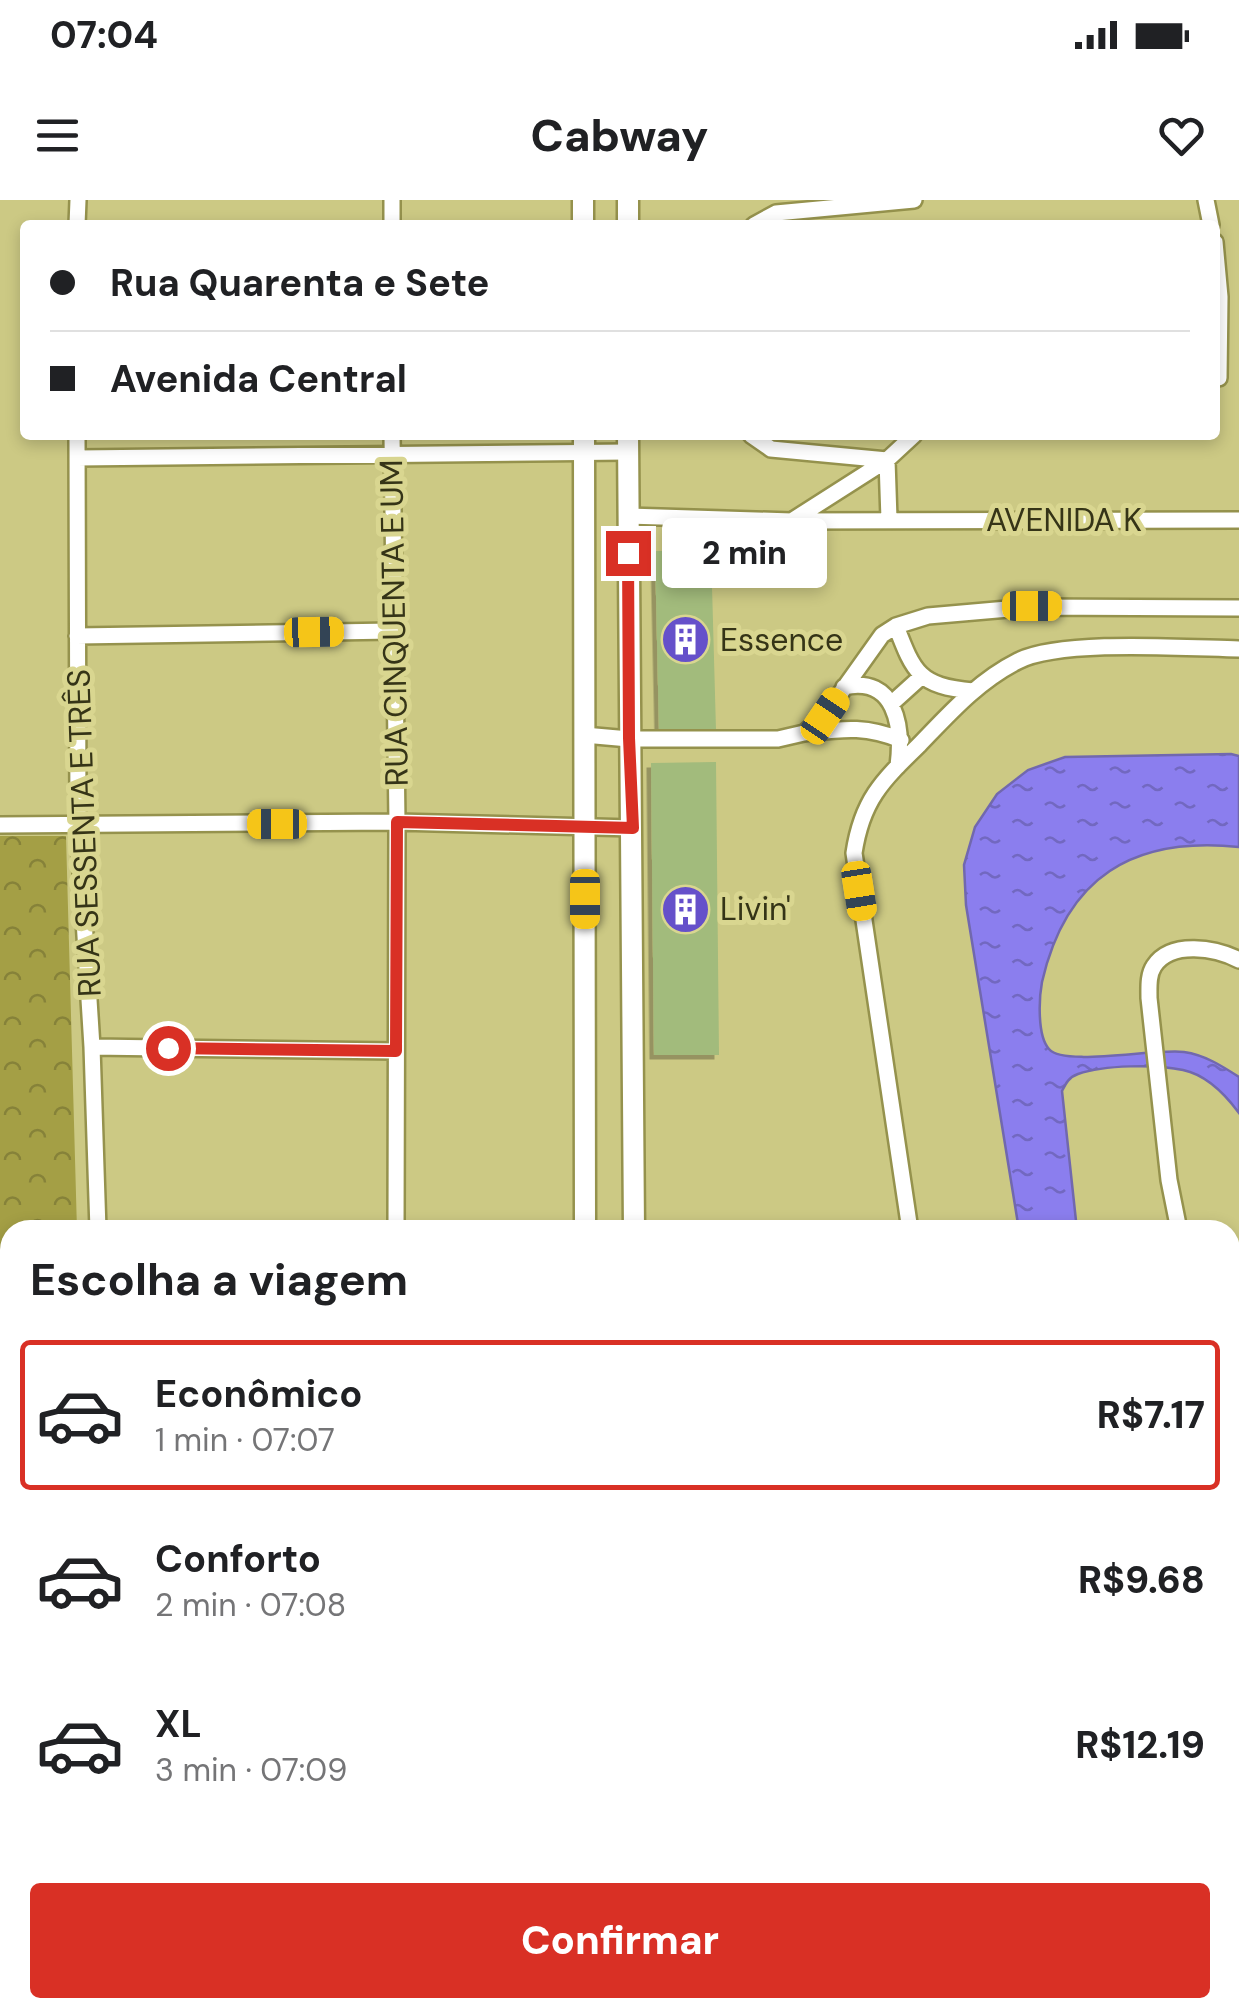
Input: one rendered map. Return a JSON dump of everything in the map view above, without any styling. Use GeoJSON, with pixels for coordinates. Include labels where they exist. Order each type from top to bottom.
{"type":"FeatureCollection","features":[{"type":"Feature","properties":{"kind":"main road"},"geometry":{"type":"LineString","coordinates":[[584,443],[586,1220]]}},
{"type":"Feature","properties":{"kind":"main road"},"geometry":{"type":"LineString","coordinates":[[628,443],[634,1220]]}},
{"type":"Feature","properties":{"kind":"street"},"geometry":{"type":"LineString","coordinates":[[763,220],[776,213],[914,200]]}},
{"type":"Feature","properties":{"kind":"street","name":"RUA SESSENTA E TRÊS"},"geometry":{"type":"LineString","coordinates":[[77,440],[78,825],[98,1220]]}},
{"type":"Feature","properties":{"kind":"street","name":"RUA CINQUENTA E UM"},"geometry":{"type":"LineString","coordinates":[[392,440],[397,822],[396,1220]]}},
{"type":"Feature","properties":{"kind":"street"},"geometry":{"type":"LineString","coordinates":[[758,440],[772,449],[886,460]]}},
{"type":"Feature","properties":{"kind":"street"},"geometry":{"type":"LineString","coordinates":[[792,521],[886,460],[908,440]]}},
{"type":"Feature","properties":{"kind":"street"},"geometry":{"type":"LineString","coordinates":[[77,458],[392,455],[628,443]]}},
{"type":"Feature","properties":{"kind":"street"},"geometry":{"type":"LineString","coordinates":[[886,460],[888,519]]}},
{"type":"Feature","properties":{"kind":"street","name":"AVENIDA K"},"geometry":{"type":"LineString","coordinates":[[628,516],[792,521],[1239,520]]}},
{"type":"Feature","properties":{"kind":"street"},"geometry":{"type":"LineString","coordinates":[[804,733],[825,716],[882,635],[928,616],[1032,606],[1239,608]]}},
{"type":"Feature","properties":{"kind":"street"},"geometry":{"type":"LineString","coordinates":[[896,626],[908,660],[922,676],[950,688],[972,690]]}},
{"type":"Feature","properties":{"kind":"street"},"geometry":{"type":"LineString","coordinates":[[77,636],[393,631]]}},
{"type":"Feature","properties":{"kind":"street"},"geometry":{"type":"LineString","coordinates":[[909,1220],[854,853],[859,820],[877,789],[972,690],[1023,658],[1052,651],[1239,649]]}},
{"type":"Feature","properties":{"kind":"street"},"geometry":{"type":"LineString","coordinates":[[891,704],[922,676]]}},
{"type":"Feature","properties":{"kind":"street"},"geometry":{"type":"LineString","coordinates":[[844,687],[860,684],[875,689],[891,704],[897,713],[901,740],[898,766]]}},
{"type":"Feature","properties":{"kind":"street"},"geometry":{"type":"LineString","coordinates":[[584,734],[629,738],[778,738],[844,728],[874,729],[901,740]]}},
{"type":"Feature","properties":{"kind":"street"},"geometry":{"type":"LineString","coordinates":[[0,825],[397,822],[633,828]]}},
{"type":"Feature","properties":{"kind":"street"},"geometry":{"type":"LineString","coordinates":[[1177,1220],[1168,1180],[1149,998],[1150,975],[1156,963],[1170,951],[1190,949],[1228,954],[1239,960]]}},
{"type":"Feature","properties":{"kind":"street"},"geometry":{"type":"LineString","coordinates":[[92,1047],[396,1051]]}},
{"type":"Feature","properties":{"kind":"green space"},"geometry":{"type":"Polygon","coordinates":[[[0,836],[66,836],[77,1220],[0,1220],[0,836]]]}},
{"type":"Feature","properties":{"kind":"water"},"geometry":{"type":"Polygon","coordinates":[[[1239,756],[1239,847],[1201,845],[1136,857],[1087,890],[1068,915],[1053,946],[1042,982],[1040,1017],[1045,1043],[1058,1054],[1091,1057],[1170,1051],[1213,1062],[1239,1077],[1239,1113],[1215,1086],[1183,1070],[1130,1066],[1075,1075],[1062,1091],[1076,1220],[1017,1220],[966,905],[964,865],[975,827],[997,794],[1028,770],[1065,757],[1239,756]]]}},
{"type":"Feature","properties":{"kind":"building","name":"Essence"},"geometry":{"type":"Polygon","coordinates":[[[711,550],[716,730],[659,731],[655,551],[711,550]]]}},
{"type":"Feature","properties":{"kind":"building","name":"Livin'"},"geometry":{"type":"Polygon","coordinates":[[[716,762],[719,1055],[654,1055],[651,763],[716,762]]]}},
{"type":"Feature","properties":{"kind":"place","name":"Essence"},"geometry":{"type":"Point","coordinates":[685,640]}},
{"type":"Feature","properties":{"kind":"place","name":"Livin'"},"geometry":{"type":"Point","coordinates":[685,909]}},
{"type":"Feature","properties":{"kind":"route"},"geometry":{"type":"LineString","coordinates":[[168,1048],[396,1051],[397,822],[633,828],[628,553]]}}]}
